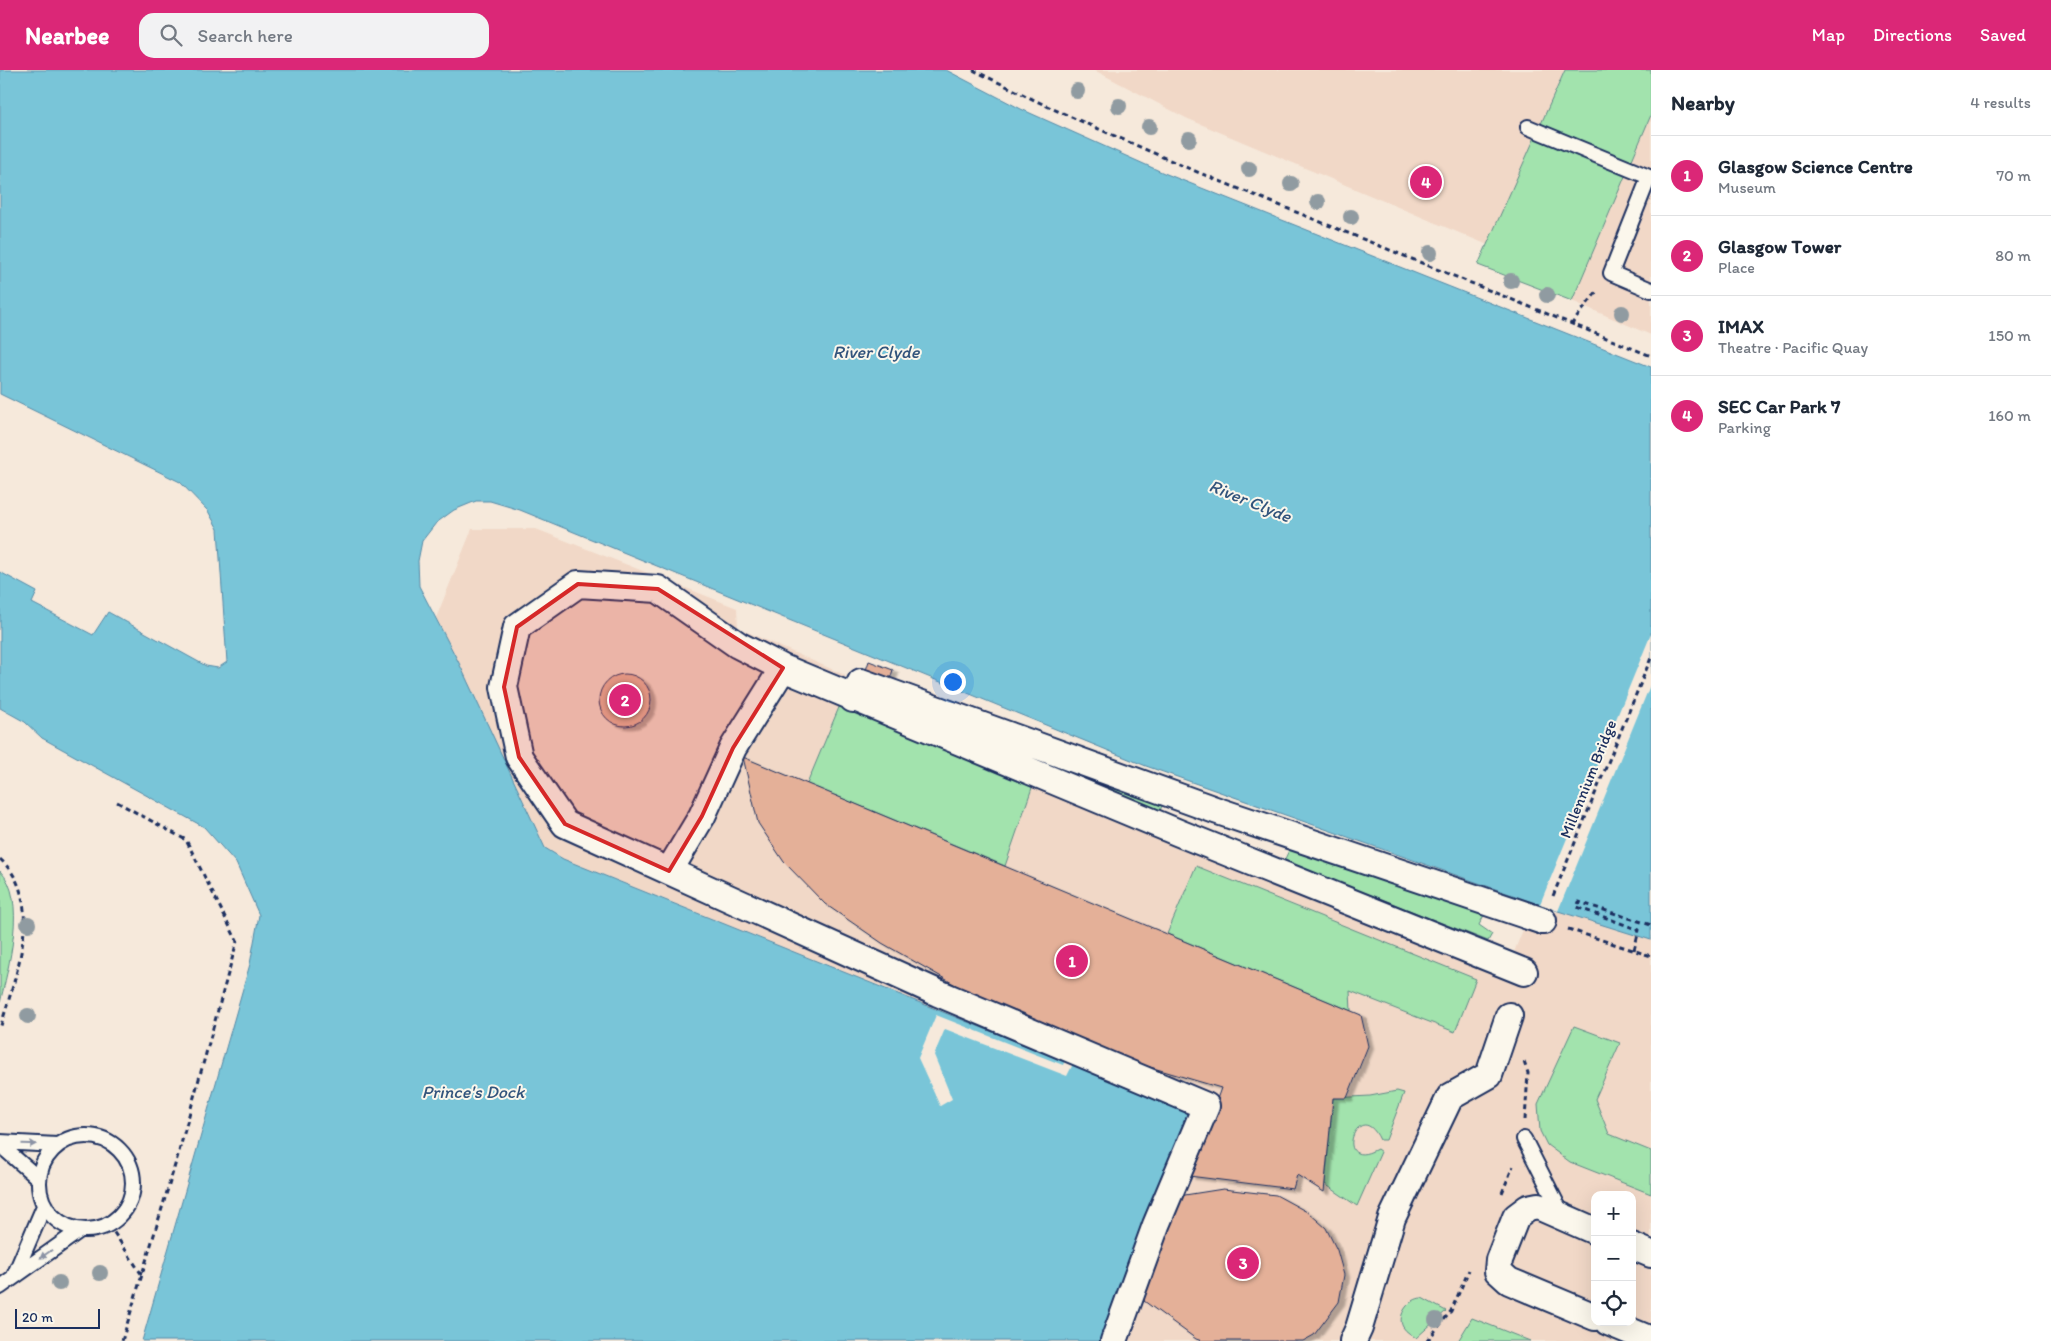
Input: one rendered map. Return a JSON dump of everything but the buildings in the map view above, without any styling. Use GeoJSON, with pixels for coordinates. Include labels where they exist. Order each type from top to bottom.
{"type":"FeatureCollection","features":[{"type":"Feature","properties":{"kind":"street"},"geometry":{"type":"LineString","coordinates":[[1114,1341],[1156,1225],[1206,1106],[938,993],[565,824],[519,757],[504,687],[517,627],[578,584],[658,589],[738,645],[783,668],[853,699],[1524,972]]}},
{"type":"Feature","properties":{"kind":"street"},"geometry":{"type":"LineString","coordinates":[[669,871],[702,816],[733,748],[783,668]]}},
{"type":"Feature","properties":{"kind":"street"},"geometry":{"type":"LineString","coordinates":[[853,699],[861,682],[1215,810],[1548,910]]}},
{"type":"Feature","properties":{"kind":"street"},"geometry":{"type":"LineString","coordinates":[[1353,1341],[1359,1328],[1392,1218],[1433,1132],[1450,1097],[1489,1075],[1509,1016]]}},
{"type":"Feature","properties":{"kind":"street"},"geometry":{"type":"LineString","coordinates":[[1591,1228],[1538,1206],[1528,1208],[1516,1217],[1498,1260],[1498,1271],[1509,1282],[1591,1315]]}},
{"type":"Feature","properties":{"kind":"street"},"geometry":{"type":"LineString","coordinates":[[1636,1248],[1651,1254]]}},
{"type":"Feature","properties":{"kind":"street"},"geometry":{"type":"LineString","coordinates":[[1618,1326],[1650,1338]]}},
{"type":"Feature","properties":{"kind":"lane"},"geometry":{"type":"LineString","coordinates":[[1528,127],[1649,176],[1611,273],[1651,290]]}},
{"type":"Feature","properties":{"kind":"lane"},"geometry":{"type":"LineString","coordinates":[[87,1136],[109,1142],[126,1158],[133,1180],[130,1202],[121,1216],[109,1225],[94,1230],[79,1231],[63,1226],[51,1216],[44,1206],[38,1187],[39,1179],[39,1171],[46,1156],[57,1145],[71,1138],[87,1136]]}},
{"type":"Feature","properties":{"kind":"lane"},"geometry":{"type":"LineString","coordinates":[[1524,1140],[1563,1217]]}},
{"type":"Feature","properties":{"kind":"lane"},"geometry":{"type":"LineString","coordinates":[[0,1144],[57,1145]]}},
{"type":"Feature","properties":{"kind":"lane"},"geometry":{"type":"LineString","coordinates":[[0,1144],[39,1179]]}},
{"type":"Feature","properties":{"kind":"lane"},"geometry":{"type":"LineString","coordinates":[[14,1277],[44,1206]]}},
{"type":"Feature","properties":{"kind":"lane"},"geometry":{"type":"LineString","coordinates":[[0,1286],[79,1231]]}},
{"type":"Feature","properties":{"kind":"path"},"geometry":{"type":"LineString","coordinates":[[973,70],[1051,108],[1190,169],[1651,356]]}},
{"type":"Feature","properties":{"kind":"path"},"geometry":{"type":"LineString","coordinates":[[1571,325],[1611,273]]}},
{"type":"Feature","properties":{"kind":"path","name":"Millennium Bridge"},"geometry":{"type":"LineString","coordinates":[[1548,910],[1651,658]]}},
{"type":"Feature","properties":{"kind":"path"},"geometry":{"type":"LineString","coordinates":[[117,802],[186,840],[237,941],[122,1341]]}},
{"type":"Feature","properties":{"kind":"path"},"geometry":{"type":"LineString","coordinates":[[0,859],[10,869],[22,893],[24,942],[0,1030]]}},
{"type":"Feature","properties":{"kind":"path"},"geometry":{"type":"LineString","coordinates":[[1634,950],[1639,930],[1576,907],[1579,902],[1651,925]]}},
{"type":"Feature","properties":{"kind":"path"},"geometry":{"type":"LineString","coordinates":[[1548,910],[1651,956]]}},
{"type":"Feature","properties":{"kind":"path"},"geometry":{"type":"LineString","coordinates":[[1500,1197],[1524,1140],[1528,1073],[1509,1016]]}},
{"type":"Feature","properties":{"kind":"path"},"geometry":{"type":"LineString","coordinates":[[109,1225],[142,1275]]}},
{"type":"Feature","properties":{"kind":"path"},"geometry":{"type":"LineString","coordinates":[[1427,1341],[1451,1311],[1470,1266]]}},
{"type":"Feature","properties":{"kind":"highlighted area"},"geometry":{"type":"Polygon","coordinates":[[[578,584],[658,589],[783,668],[733,748],[702,816],[669,871],[565,824],[519,757],[504,687],[517,627],[578,584]]]}},
{"type":"Feature","properties":{"kind":"shaded area"},"geometry":{"type":"Polygon","coordinates":[[[1094,70],[1565,70],[1488,245],[1186,118],[1094,70]]]}},
{"type":"Feature","properties":{"kind":"shaded area"},"geometry":{"type":"Polygon","coordinates":[[[1651,115],[1651,335],[1572,301],[1651,115]]]}},
{"type":"Feature","properties":{"kind":"shaded area"},"geometry":{"type":"Polygon","coordinates":[[[472,529],[536,529],[737,608],[738,628],[845,675],[840,705],[1491,965],[1514,952],[1525,925],[1558,911],[1651,940],[1651,1341],[1108,1341],[1196,1114],[563,859],[545,848],[436,618],[472,529]]]}},
{"type":"Feature","properties":{"kind":"green space"},"geometry":{"type":"Polygon","coordinates":[[[1565,70],[1651,70],[1651,115],[1572,301],[1478,265],[1565,70]]]}},
{"type":"Feature","properties":{"kind":"green space"},"geometry":{"type":"Polygon","coordinates":[[[840,705],[1034,782],[1005,866],[807,784],[840,705]]]}},
{"type":"Feature","properties":{"kind":"green space"},"geometry":{"type":"Polygon","coordinates":[[[1074,764],[1164,800],[1160,811],[1070,775],[1074,764]]]}},
{"type":"Feature","properties":{"kind":"green space"},"geometry":{"type":"Polygon","coordinates":[[[1291,846],[1486,911],[1479,925],[1492,934],[1488,941],[1284,861],[1291,846]]]}},
{"type":"Feature","properties":{"kind":"green space"},"geometry":{"type":"Polygon","coordinates":[[[1196,866],[1476,979],[1455,1032],[1350,991],[1351,1011],[1167,934],[1196,866]]]}},
{"type":"Feature","properties":{"kind":"green space"},"geometry":{"type":"Polygon","coordinates":[[[0,871],[8,883],[13,898],[14,916],[11,953],[0,1003],[0,871]]]}},
{"type":"Feature","properties":{"kind":"green space"},"geometry":{"type":"Polygon","coordinates":[[[1574,1026],[1620,1043],[1595,1099],[1609,1134],[1651,1151],[1651,1194],[1570,1162],[1547,1145],[1540,1131],[1538,1104],[1574,1026]]]}},
{"type":"Feature","properties":{"kind":"green space"},"geometry":{"type":"Polygon","coordinates":[[[1397,1091],[1404,1093],[1386,1140],[1380,1140],[1372,1128],[1364,1125],[1357,1129],[1353,1136],[1352,1145],[1355,1152],[1363,1154],[1377,1149],[1381,1152],[1357,1206],[1325,1184],[1333,1098],[1370,1096],[1397,1091]]]}},
{"type":"Feature","properties":{"kind":"green space"},"geometry":{"type":"Polygon","coordinates":[[[1422,1298],[1446,1311],[1416,1338],[1404,1329],[1401,1317],[1409,1304],[1422,1298]]]}},
{"type":"Feature","properties":{"kind":"green space"},"geometry":{"type":"Polygon","coordinates":[[[1472,1318],[1530,1341],[1458,1341],[1472,1318]]]}},
{"type":"Feature","properties":{"kind":"water","name":"River Clyde"},"geometry":{"type":"Polygon","coordinates":[[[0,70],[946,70],[1021,109],[1164,173],[1651,367],[1651,940],[1558,911],[1146,766],[520,510],[490,501],[476,501],[454,510],[436,523],[422,541],[418,561],[419,586],[459,663],[545,848],[563,859],[1196,1114],[1108,1341],[142,1341],[250,964],[259,915],[236,863],[204,827],[42,738],[25,722],[0,708],[0,572],[37,592],[32,603],[93,635],[108,612],[206,666],[218,668],[227,662],[218,529],[208,511],[180,482],[0,394],[0,70]]]}},
{"type":"Feature","properties":{"kind":"pier"},"geometry":{"type":"Polygon","coordinates":[[[1651,634],[1651,683],[1558,911],[1540,904],[1651,634]]]}},
{"type":"Feature","properties":{"kind":"pier"},"geometry":{"type":"Polygon","coordinates":[[[936,1015],[1063,1065],[1065,1060],[1073,1064],[1067,1076],[945,1029],[934,1055],[952,1099],[940,1106],[918,1058],[936,1015]]]}},
{"type":"Feature","properties":{"kind":"place","name":"SEC Car Park 7"},"geometry":{"type":"Point","coordinates":[1426,182]}},
{"type":"Feature","properties":{"kind":"place","name":"Glasgow Tower"},"geometry":{"type":"Point","coordinates":[625,700]}},
{"type":"Feature","properties":{"kind":"place","name":"Glasgow Science Centre"},"geometry":{"type":"Point","coordinates":[1072,961]}},
{"type":"Feature","properties":{"kind":"place","name":"IMAX"},"geometry":{"type":"Point","coordinates":[1243,1263]}},
{"type":"Feature","properties":{"kind":"water label","name":"Prince's Dock"},"geometry":{"type":"Point","coordinates":[473,1092]}}]}
